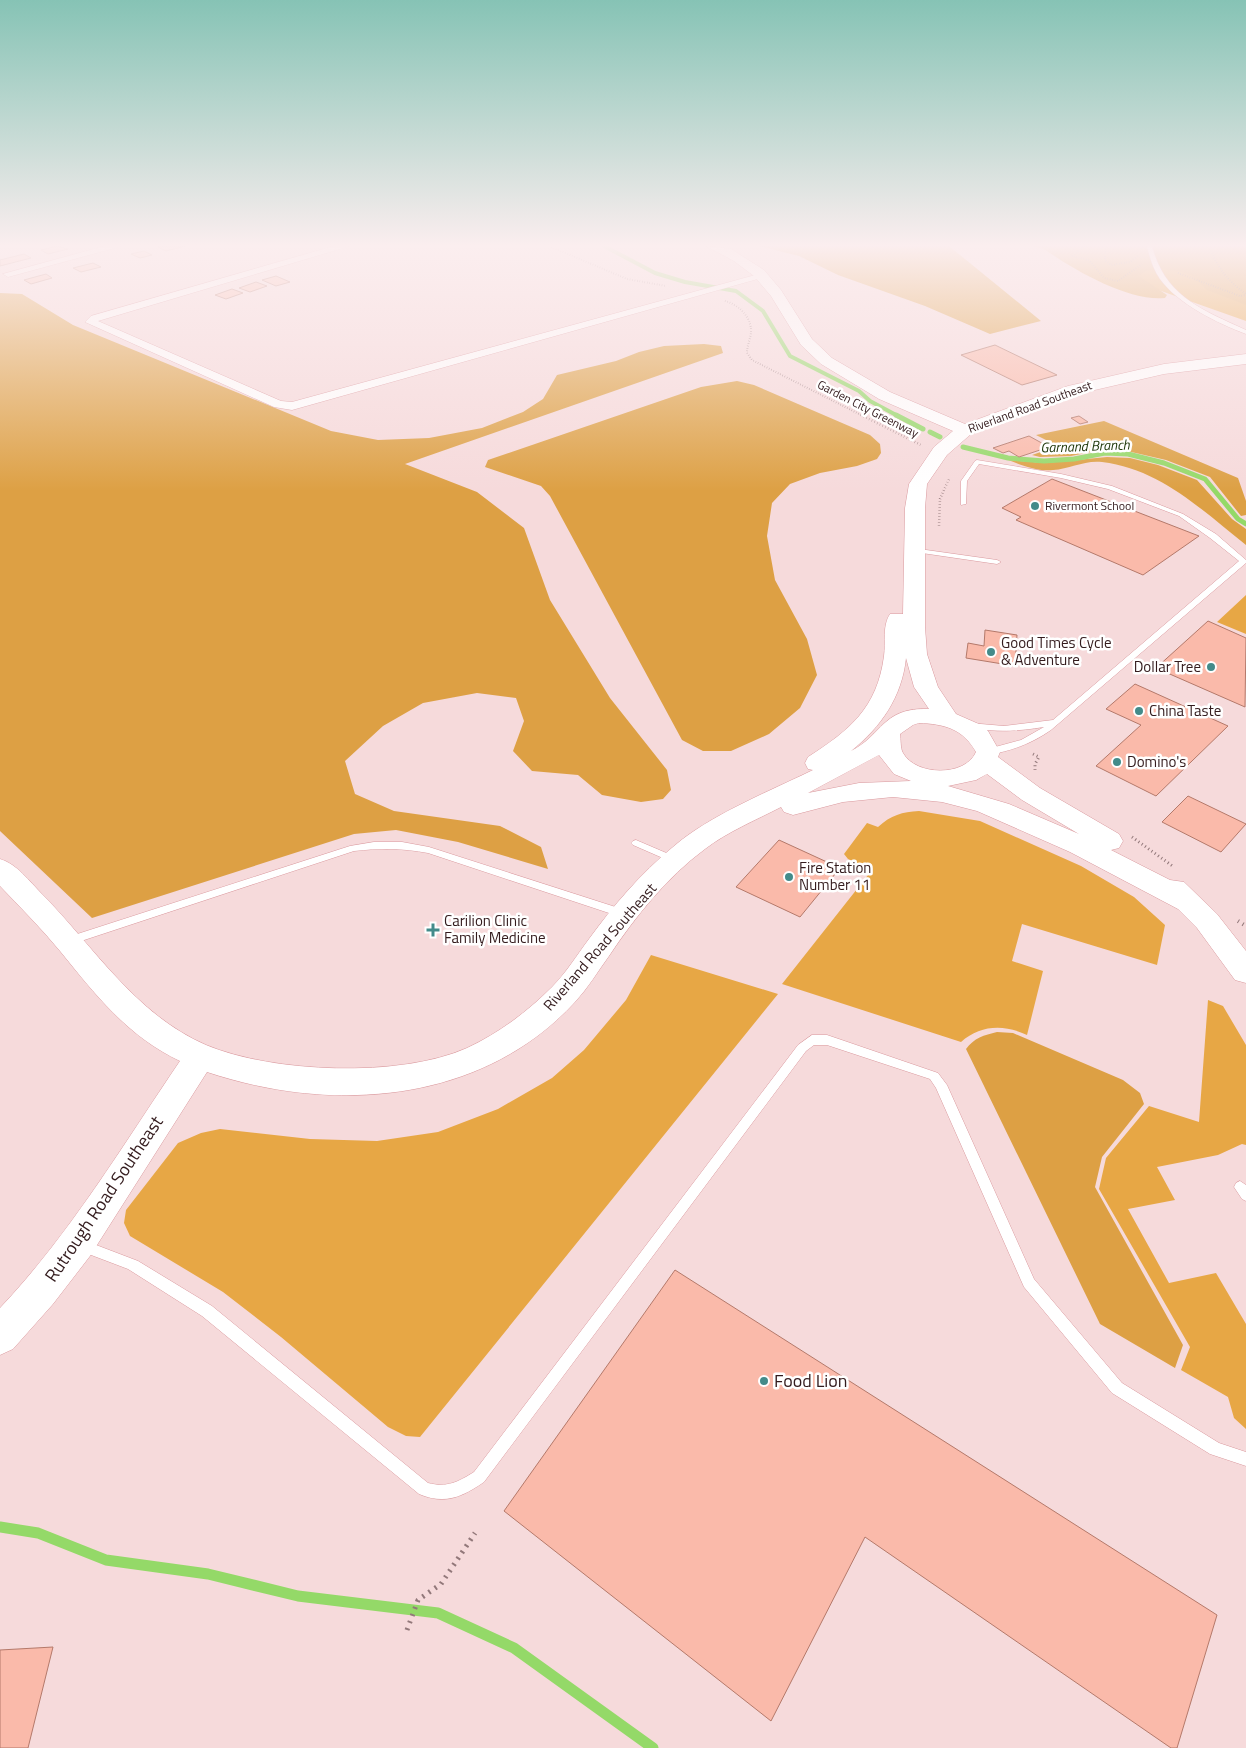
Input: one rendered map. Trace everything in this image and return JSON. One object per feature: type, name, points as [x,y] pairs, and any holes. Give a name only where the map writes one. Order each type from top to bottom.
[{"type":"main road","points":[[798,328],[820,356],[843,372],[886,395],[964,430]]},
{"type":"main road","name":"Riverland Road Southeast","points":[[954,720],[926,687],[916,654],[913,594],[915,508],[918,484],[940,451],[964,430],[1060,393],[1099,382],[1164,369],[1246,359]]},
{"type":"main road","points":[[685,852],[722,813],[773,784],[810,767],[863,729],[880,709],[891,686],[897,654],[896,623],[913,594]]},
{"type":"main road","name":"Riverland Road Southeast","points":[[0,869],[34,902],[103,984],[130,1011],[163,1037],[200,1056],[229,1066],[279,1077],[348,1083],[390,1082],[442,1070],[470,1061],[503,1044],[534,1023],[564,993],[625,914],[685,852],[724,826],[868,753],[892,728],[907,698],[916,654]]},
{"type":"main road","points":[[987,756],[978,770],[961,777],[947,779],[928,778],[906,770],[893,759],[885,745],[892,728],[919,716],[954,720],[982,738],[987,756],[1005,776],[1053,809],[1104,837],[1153,870],[1207,921],[1246,972]]},
{"type":"main road","name":"Riverland Road Southeast","points":[[811,783],[873,771],[906,770]]},
{"type":"main road","points":[[961,777],[1053,809]]},
{"type":"main road","points":[[724,826],[849,791],[928,791],[992,806],[1102,855],[1187,902]]},
{"type":"main road","name":"Rutrough Road Southeast","points":[[0,1336],[40,1292],[77,1244],[200,1056]]},
{"type":"street","points":[[100,328],[278,404],[292,406],[578,328]]},
{"type":"lane","points":[[963,504],[964,481],[978,462],[1061,476],[1110,487],[1181,514],[1213,536],[1245,563],[1038,737],[987,756]]},
{"type":"lane","points":[[915,550],[997,562]]},
{"type":"lane","points":[[954,720],[989,729],[1010,730],[1056,722]]},
{"type":"lane","points":[[636,843],[685,852]]},
{"type":"lane","points":[[68,942],[268,874],[353,848],[374,845],[402,845],[429,850],[625,914]]},
{"type":"lane","points":[[77,1244],[133,1264],[207,1311],[424,1489],[440,1494],[461,1488],[479,1477],[802,1048],[812,1040],[826,1040],[934,1076],[941,1085],[1029,1283],[1117,1388],[1215,1449],[1246,1459]]},
{"type":"path","name":"Garden City Greenway","points":[[749,328],[751,334],[747,353],[752,360],[929,448]]},
{"type":"path","points":[[407,1630],[418,1600],[441,1584],[475,1533]]},
{"type":"shaded area","points":[[0,328],[79,328],[331,431],[378,440],[429,438],[482,428],[523,412],[543,399],[557,375],[616,361],[639,352],[664,346],[704,344],[721,346],[723,353],[405,464],[477,492],[524,528],[550,600],[610,698],[667,770],[671,790],[663,799],[641,802],[602,795],[578,775],[532,771],[513,751],[524,721],[516,698],[477,693],[423,703],[383,726],[345,761],[355,794],[394,811],[500,826],[541,847],[548,869],[458,842],[396,830],[354,834],[92,918],[0,831]]},
{"type":"shaded area","points":[[975,328],[1015,328],[990,334]]},
{"type":"shaded area","points":[[737,381],[754,385],[870,435],[880,444],[881,453],[877,459],[857,466],[820,473],[790,484],[772,503],[767,536],[775,580],[807,639],[817,675],[800,708],[769,734],[731,751],[703,751],[682,740],[550,496],[541,486],[485,467],[488,460],[701,387]]},
{"type":"shaded area","points":[[1104,421],[1238,478],[1246,501],[1246,515],[1241,516],[1210,477],[1166,460],[1127,451],[1101,450],[1071,456],[1040,457],[1032,455],[1058,446],[1036,435]]},
{"type":"shaded area","points":[[1107,457],[1130,458],[1158,465],[1197,480],[1232,519],[1246,529],[1246,545],[1179,493],[1143,473],[1123,466],[1102,462],[1089,462],[1059,469],[1042,470],[1008,460],[1045,463]]},
{"type":"shaded area","points":[[1246,595],[1246,634],[1217,622]]},
{"type":"shaded area","points":[[919,811],[980,821],[1081,866],[1134,897],[1165,925],[1157,965],[1022,924],[1012,961],[1043,971],[1027,1035],[1010,1029],[993,1028],[976,1032],[961,1042],[782,984],[872,870],[848,859],[844,854],[867,823],[878,827],[897,815]]},
{"type":"shaded area","points":[[651,955],[778,994],[420,1437],[406,1436],[388,1427],[281,1337],[223,1292],[130,1236],[124,1223],[126,1210],[178,1143],[201,1133],[220,1129],[310,1139],[377,1141],[438,1132],[498,1109],[552,1078],[584,1050],[626,1000]]},
{"type":"shaded area","points":[[1208,1000],[1223,1006],[1246,1045],[1246,1145],[1242,1144],[1218,1155],[1157,1167],[1175,1200],[1128,1209],[1169,1283],[1216,1273],[1246,1324],[1246,1429],[1234,1418],[1228,1397],[1181,1370],[1190,1347],[1099,1189],[1106,1158],[1149,1106],[1199,1122]]},
{"type":"shaded area","points":[[997,1032],[1013,1033],[1123,1080],[1140,1093],[1144,1104],[1102,1157],[1095,1187],[1183,1345],[1175,1368],[1100,1324],[966,1049],[972,1042]]},
{"type":"building","points":[[995,345],[1057,375],[1022,385],[961,355]]},
{"type":"building","points":[[1079,416],[1088,422],[1080,424],[1071,418]]},
{"type":"building","points":[[1029,436],[1049,447],[1019,457],[1009,451],[1003,453],[993,448]]},
{"type":"building","points":[[1052,479],[1199,536],[1143,575],[1016,520],[1021,517],[1002,508]]},
{"type":"building","points":[[1208,621],[1246,638],[1245,707],[1156,668]]},
{"type":"building","name":"Good Times Cycle & Adventure","points":[[985,630],[1017,635],[1015,666],[966,658],[968,643],[984,646]]},
{"type":"building","points":[[1135,684],[1228,726],[1156,796],[1096,766],[1141,725],[1106,709]]},
{"type":"building","points":[[1188,796],[1246,824],[1221,852],[1162,822]]},
{"type":"building","name":"Fire Station Number 11","points":[[779,840],[840,868],[800,917],[736,887]]},
{"type":"building","points":[[675,1270],[1217,1615],[1177,1748],[1171,1748],[865,1537],[771,1721],[504,1511]]},
{"type":"building","points":[[53,1647],[28,1748],[0,1748],[0,1650]]},
{"type":"waterway","name":"Garnand Branch","points":[[773,328],[790,356],[859,391],[870,401],[898,416]]},
{"type":"waterway","name":"Garnand Branch","points":[[896,415],[923,429]]},
{"type":"waterway","name":"Garnand Branch","points":[[930,432],[940,437]]},
{"type":"waterway","name":"Garnand Branch","points":[[963,447],[1008,458],[1044,461],[1074,459],[1105,453],[1128,454],[1164,463],[1205,479],[1238,519],[1246,524]]},
{"type":"waterway","points":[[0,1527],[38,1533],[106,1560],[208,1574],[298,1596],[438,1613],[514,1648],[653,1748]]},
{"type":"place","name":"Rivermont School","points":[[1035,506]]},
{"type":"place","name":"Good Times Cycle & Adventure","points":[[991,652]]},
{"type":"place","name":"Dollar Tree","points":[[1211,667]]},
{"type":"place","name":"China Taste","points":[[1139,711]]},
{"type":"place","name":"Domino's","points":[[1117,762]]},
{"type":"place","name":"Fire Station Number 11","points":[[789,877]]},
{"type":"place","name":"Carilion Clinic Family Medicine","points":[[433,930]]},
{"type":"place","name":"Food Lion","points":[[764,1381]]}]
